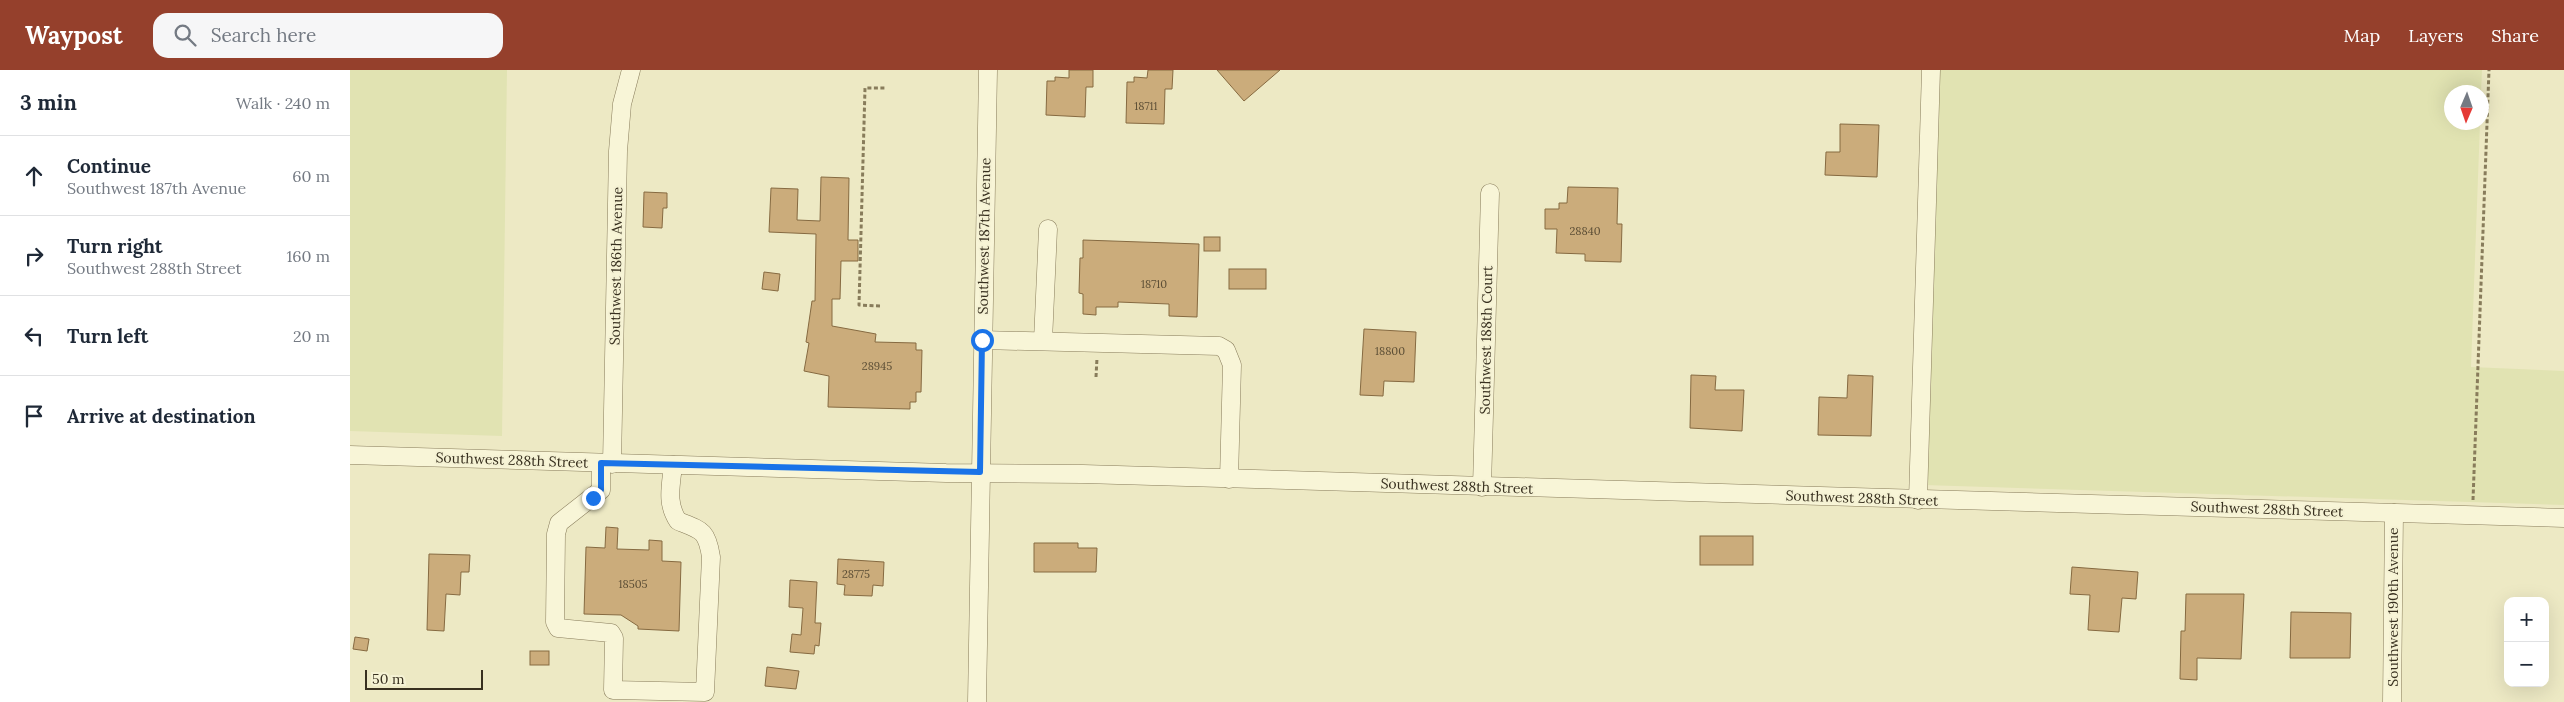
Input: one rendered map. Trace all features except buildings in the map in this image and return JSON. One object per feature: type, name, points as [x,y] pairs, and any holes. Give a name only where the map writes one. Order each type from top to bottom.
[{"type":"street","name":"Southwest 186th Avenue","points":[[631,70],[622,104],[618,151],[606,463],[601,490],[559,524],[556,534],[555,622],[558,628],[611,633],[614,638],[613,690],[705,692],[711,557],[707,537],[695,526],[678,521],[672,512],[669,503],[673,465]]},
{"type":"street","name":"Southwest 187th Avenue","points":[[977,702],[988,70]]},
{"type":"street","points":[[1918,500],[1931,70]]},
{"type":"street","name":"Southwest 188th Court","points":[[1482,487],[1490,193]]},
{"type":"street","points":[[1043,341],[1048,229]]},
{"type":"street","points":[[982,340],[1219,346],[1226,350],[1232,365],[1229,479]]},
{"type":"street","name":"Southwest 288th Street","points":[[350,455],[2564,518]]},
{"type":"street","name":"Southwest 190th Avenue","points":[[2392,702],[2394,513]]},
{"type":"path","points":[[2473,516],[2489,70]]},
{"type":"path","points":[[880,306],[859,305],[864,88],[886,88]]},
{"type":"green space","points":[[350,70],[507,70],[502,436],[350,431]]},
{"type":"green space","points":[[1937,70],[2482,70],[2481,85],[2444,85],[2444,130],[2480,130],[2471,367],[2564,371],[2564,505],[1924,485]]},
{"type":"route","points":[[593,498],[601,490],[601,463],[946,473],[980,472],[982,340]]}]
